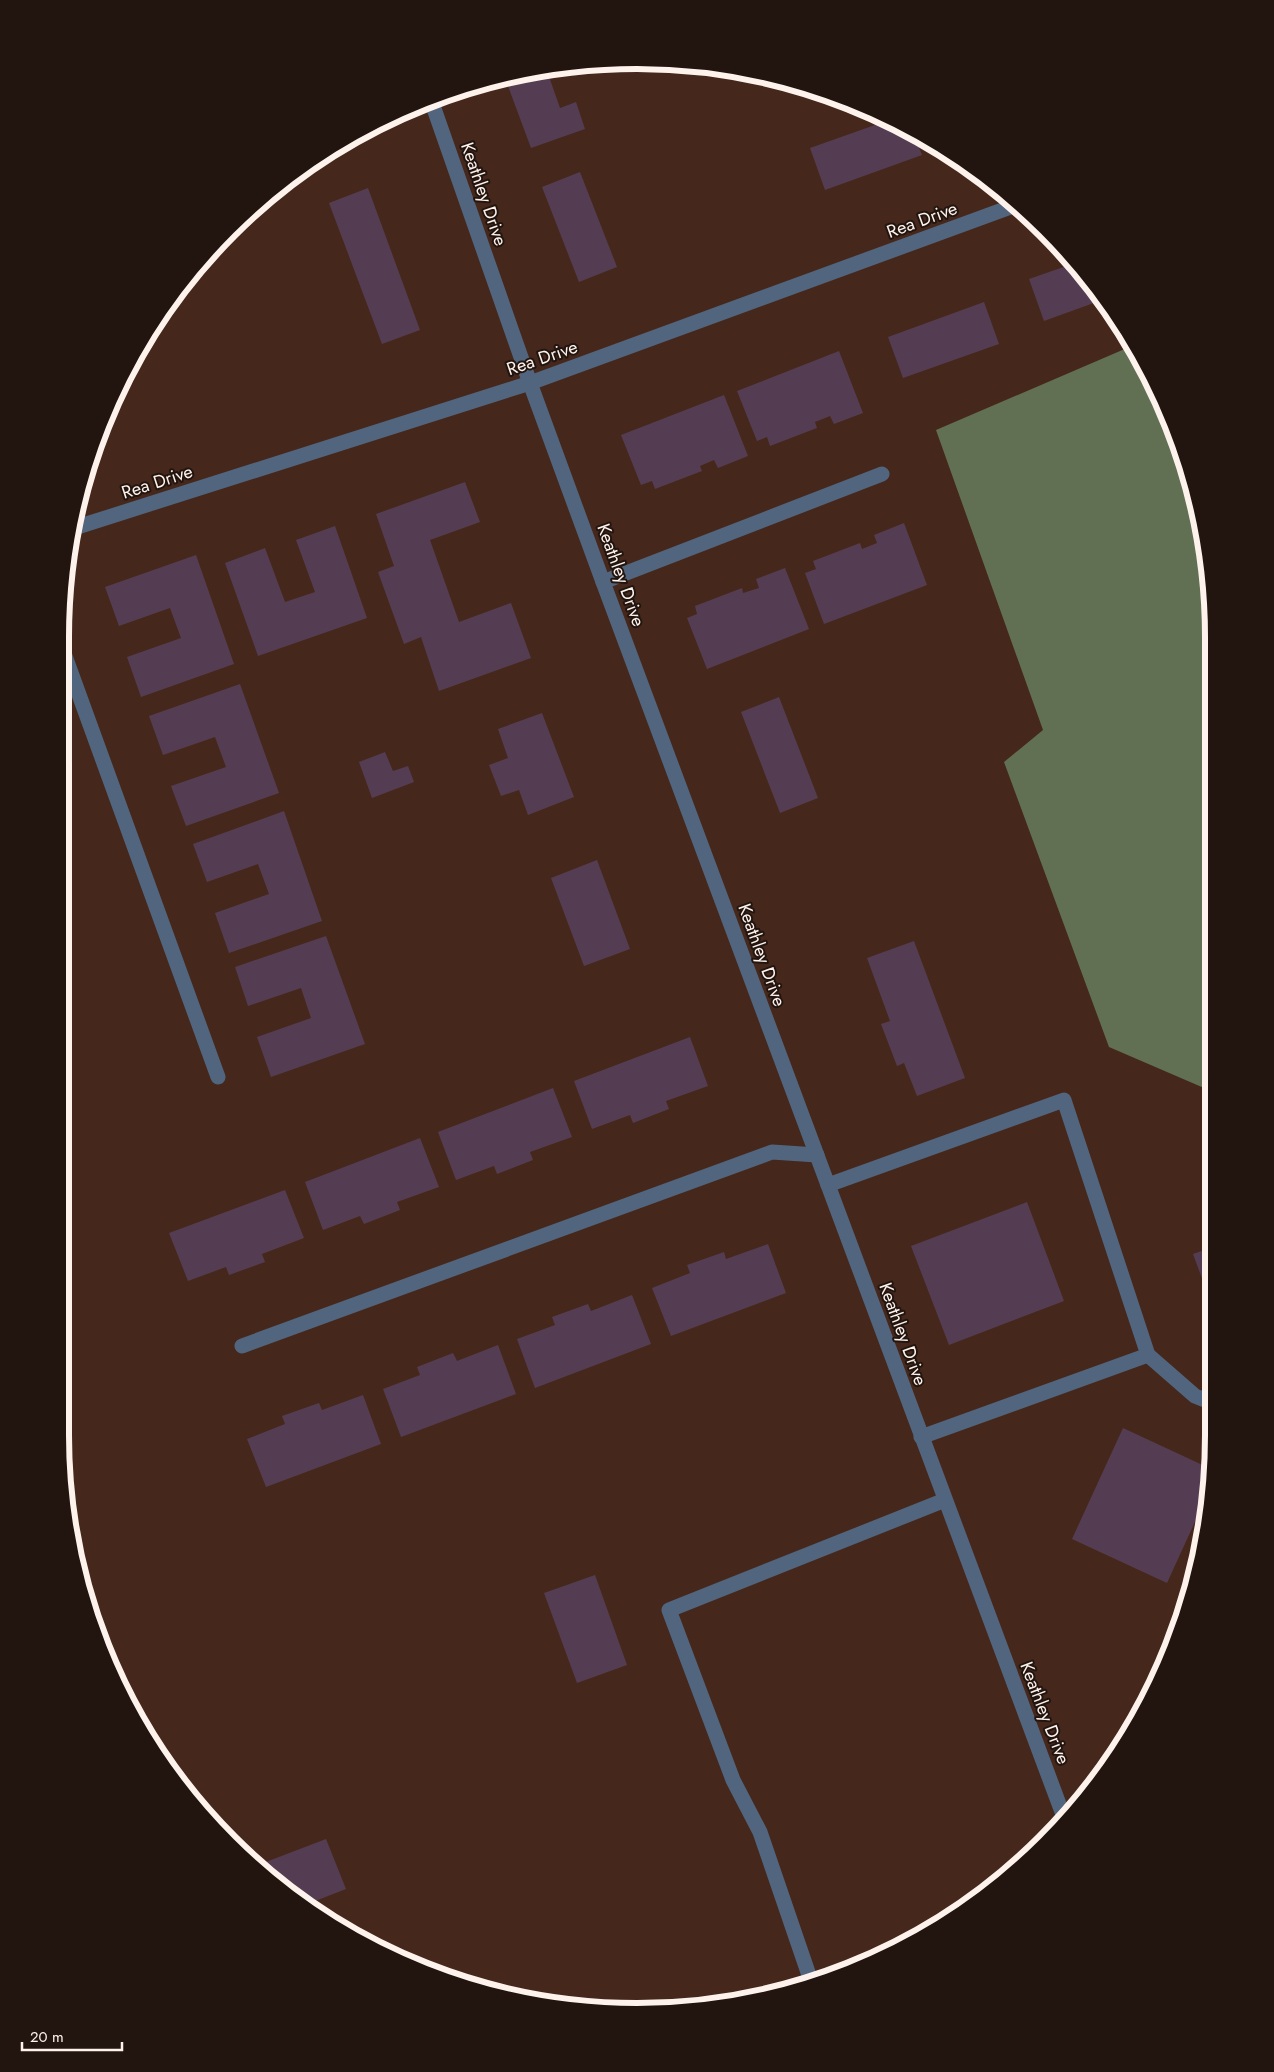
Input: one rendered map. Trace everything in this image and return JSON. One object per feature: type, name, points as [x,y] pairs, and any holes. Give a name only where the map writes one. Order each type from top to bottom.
[{"type":"street","name":"Keathley Drive","points":[[433,107],[530,382],[603,582],[1063,1811]]},
{"type":"street","name":"Rea Drive","points":[[80,526],[530,382],[1009,208]]},
{"type":"street","points":[[603,582],[882,474]]},
{"type":"street","points":[[69,667],[218,1077]]},
{"type":"street","points":[[828,1185],[1064,1100],[1148,1355],[1195,1396],[1205,1400]]},
{"type":"street","points":[[242,1346],[772,1152],[817,1155]]},
{"type":"street","points":[[922,1437],[1148,1355]]},
{"type":"street","points":[[809,1976],[760,1832],[733,1780],[669,1610],[945,1500]]},
{"type":"green space","points":[[1126,348],[1147,386],[1162,420],[1186,490],[1194,526],[1204,600],[1205,1088],[1109,1047],[1004,762],[1043,730],[936,430]]},
{"type":"building","points":[[549,76],[560,108],[576,102],[585,129],[531,148],[507,84]]},
{"type":"building","points":[[880,123],[917,143],[922,155],[825,190],[810,148]]},
{"type":"building","points":[[580,172],[617,267],[579,282],[542,187]]},
{"type":"building","points":[[368,188],[420,330],[382,344],[329,203]]},
{"type":"building","points":[[1067,266],[1096,302],[1044,321],[1029,279]]},
{"type":"building","points":[[984,302],[999,344],[903,378],[888,337]]},
{"type":"building","points":[[839,351],[863,413],[834,424],[830,416],[815,422],[817,428],[770,446],[767,437],[757,441],[737,391]]},
{"type":"building","points":[[724,395],[748,456],[718,468],[714,460],[700,466],[702,471],[655,489],[652,481],[641,485],[621,435]]},
{"type":"building","points":[[465,482],[480,522],[430,540],[459,622],[511,603],[531,658],[439,691],[421,637],[404,644],[378,572],[394,566],[376,514]]},
{"type":"building","points":[[904,523],[927,585],[824,624],[805,573],[816,569],[813,561],[860,543],[862,549],[877,543],[874,535]]},
{"type":"building","points":[[335,526],[367,618],[258,656],[225,563],[265,548],[285,602],[315,592],[296,540]]},
{"type":"building","points":[[196,555],[234,664],[141,697],[127,657],[181,638],[170,608],[119,626],[105,587]]},
{"type":"building","points":[[785,568],[809,629],[707,669],[687,618],[697,614],[695,606],[742,588],[743,593],[759,588],[756,579]]},
{"type":"building","points":[[240,684],[279,793],[186,826],[171,786],[226,767],[215,737],[163,755],[149,716]]},
{"type":"building","points":[[779,697],[818,798],[780,813],[741,712]]},
{"type":"building","points":[[542,713],[574,797],[528,815],[519,790],[501,796],[489,765],[508,758],[498,729]]},
{"type":"building","points":[[385,752],[393,771],[408,766],[414,782],[372,798],[359,762]]},
{"type":"building","points":[[284,811],[322,921],[229,953],[215,913],[269,894],[258,864],[207,882],[193,844]]},
{"type":"building","points":[[597,860],[630,949],[584,966],[551,878]]},
{"type":"building","points":[[326,936],[365,1044],[271,1077],[257,1037],[311,1018],[301,988],[248,1006],[235,967]]},
{"type":"building","points":[[914,941],[965,1078],[917,1096],[904,1063],[897,1066],[881,1024],[890,1021],[867,958]]},
{"type":"building","points":[[690,1037],[708,1086],[666,1101],[669,1109],[633,1123],[630,1115],[592,1129],[574,1081]]},
{"type":"building","points":[[553,1088],[572,1137],[530,1152],[533,1160],[497,1174],[494,1166],[456,1180],[438,1132]]},
{"type":"building","points":[[420,1138],[439,1187],[397,1202],[400,1210],[364,1224],[360,1216],[323,1230],[305,1182]]},
{"type":"building","points":[[285,1190],[304,1238],[262,1254],[265,1262],[229,1275],[226,1267],[188,1281],[169,1233]]},
{"type":"building","points":[[1027,1202],[1064,1301],[949,1345],[911,1246]]},
{"type":"building","points":[[768,1244],[786,1293],[671,1336],[652,1288],[690,1273],[687,1265],[724,1252],[726,1259]]},
{"type":"building","points":[[1205,1250],[1205,1286],[1193,1254]]},
{"type":"building","points":[[632,1295],[651,1344],[535,1388],[517,1339],[555,1325],[552,1317],[588,1304],[591,1311]]},
{"type":"building","points":[[498,1345],[516,1394],[401,1437],[383,1389],[420,1375],[417,1367],[453,1353],[457,1361]]},
{"type":"building","points":[[363,1395],[381,1444],[266,1487],[247,1439],[285,1424],[282,1416],[319,1403],[322,1410]]},
{"type":"building","points":[[1123,1428],[1204,1466],[1200,1512],[1167,1583],[1072,1539]]},
{"type":"building","points":[[595,1575],[627,1665],[577,1683],[544,1593]]},
{"type":"building","points":[[326,1839],[346,1889],[313,1902],[263,1863]]}]
